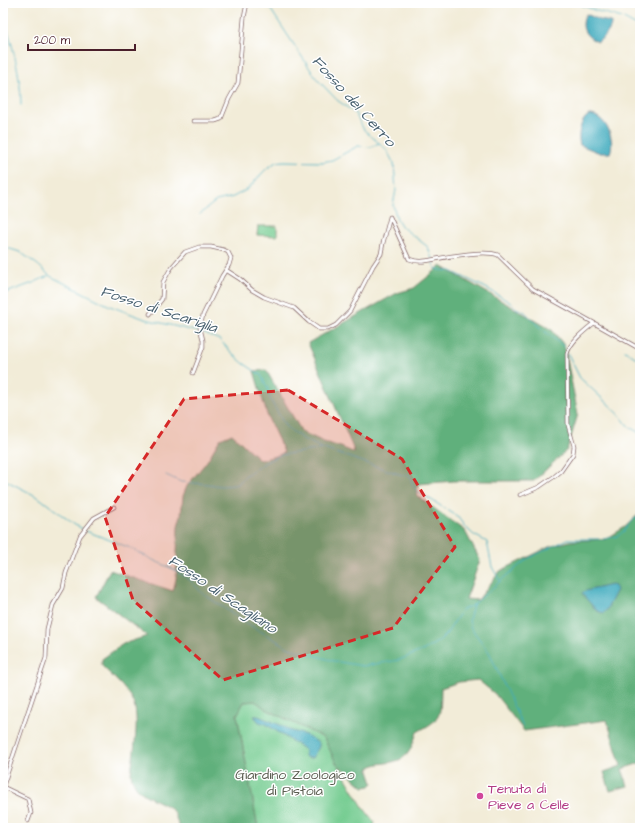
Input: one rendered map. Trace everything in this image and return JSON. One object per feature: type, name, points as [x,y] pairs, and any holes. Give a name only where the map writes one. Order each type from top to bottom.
[{"type":"street","points":[[193,121],[215,121],[221,119],[229,99],[236,90],[238,84],[244,18],[247,3]]},
{"type":"street","points":[[226,270],[240,279],[252,290],[264,297],[294,308],[319,329],[328,329],[336,325],[350,312],[373,266],[380,257],[382,243],[390,217],[408,259],[421,262],[493,253],[498,255],[533,289],[640,349]]},
{"type":"street","points":[[150,314],[162,299],[163,282],[171,268],[185,252],[194,248],[206,246],[228,252],[231,258],[203,315],[200,328],[203,347],[193,373]]},
{"type":"street","points":[[520,495],[539,487],[555,476],[561,471],[572,454],[574,446],[568,425],[567,352],[581,334],[594,323]]},
{"type":"street","points":[[28,821],[31,813],[28,799],[3,786],[46,658],[47,629],[53,605],[63,588],[66,573],[80,536],[94,518],[114,507]]},
{"type":"highlighted area","points":[[288,390],[402,459],[455,547],[393,628],[223,680],[133,600],[105,517],[184,399]]},
{"type":"green space","points":[[258,226],[277,226],[277,236],[257,235]]},
{"type":"green space","points":[[441,266],[552,330],[564,345],[578,414],[567,450],[534,481],[454,481],[418,484],[417,496],[465,531],[480,560],[466,599],[478,600],[500,571],[549,547],[570,541],[606,539],[625,527],[640,513],[640,696],[638,702],[640,714],[640,763],[622,769],[628,786],[610,791],[604,772],[621,766],[607,720],[524,731],[495,694],[478,680],[459,682],[441,688],[440,711],[436,720],[417,732],[410,750],[404,757],[393,762],[370,767],[369,771],[373,783],[370,786],[364,787],[336,763],[324,738],[266,709],[255,701],[244,702],[237,715],[258,828],[179,828],[172,810],[138,789],[132,779],[131,773],[136,736],[135,707],[126,691],[102,666],[102,659],[123,644],[147,636],[96,597],[110,570],[173,591],[176,579],[178,526],[183,496],[187,486],[207,461],[220,439],[232,434],[260,460],[279,455],[284,452],[268,418],[254,371],[266,370],[302,432],[355,453],[308,343],[397,293],[414,288]]},
{"type":"green space","name":"Giardino Zoologico di Pistoia","points":[[255,701],[266,709],[324,738],[363,807],[375,823],[376,828],[258,828],[237,715],[244,702]]},
{"type":"water","points":[[586,14],[600,20],[611,22],[609,31],[598,42],[593,40],[584,31],[583,23]]},
{"type":"water","points":[[589,115],[600,119],[608,128],[612,141],[610,153],[600,153],[580,145],[579,137],[581,124]]},
{"type":"water","points":[[611,585],[615,586],[617,590],[606,611],[603,613],[597,611],[582,594],[585,591]]},
{"type":"water","points":[[254,716],[258,716],[289,730],[306,735],[319,743],[319,747],[312,758],[307,758],[305,756],[305,750],[266,724],[259,722]]},
{"type":"waterway","name":"Fosso del Cerro","points":[[265,3],[316,78],[337,100],[355,113],[364,130],[386,149],[394,164],[396,190],[393,205],[397,219],[402,227],[428,247],[435,268],[451,271],[488,289],[511,303],[516,308],[525,312],[538,326],[567,349]]},
{"type":"waterway","points":[[576,3],[622,18],[640,28]]},
{"type":"waterway","points":[[3,14],[18,70],[21,105]]},
{"type":"waterway","points":[[200,214],[216,201],[233,197],[248,189],[265,170],[276,162],[322,162],[332,160],[358,146],[371,147],[379,143]]},
{"type":"waterway","name":"Fosso di Scariglia","points":[[3,248],[20,252],[50,276],[110,306],[145,319],[203,333],[220,340],[243,363],[261,375],[267,387],[271,401],[286,427],[303,439],[324,449],[402,475],[409,475],[412,484],[417,491],[457,516],[465,527],[474,535],[487,542],[492,567],[500,581]]},
{"type":"waterway","points":[[3,294],[48,276]]},
{"type":"waterway","points":[[625,351],[640,360]]},
{"type":"waterway","name":"Fosso del Cerro","points":[[568,354],[580,378],[618,413],[629,427],[640,433]]},
{"type":"waterway","points":[[166,475],[181,482],[221,486],[234,485],[238,484],[246,475],[280,455],[323,449]]},
{"type":"waterway","name":"Fosso di Scagliano","points":[[3,479],[38,497],[75,525],[83,529]]},
{"type":"waterway","name":"Fosso di Scagliano","points":[[86,531],[128,547],[173,569],[190,580],[202,593],[248,624],[289,648],[334,661],[363,666],[399,660],[424,650],[439,641],[447,633],[462,610],[473,605],[529,558],[568,539],[603,539],[618,536],[624,531],[632,520],[640,516]]},
{"type":"waterway","points":[[473,605],[469,620],[471,628],[489,652],[523,727]]},
{"type":"place","name":"Tenuta di Pieve a Celle","points":[[480,796]]}]
